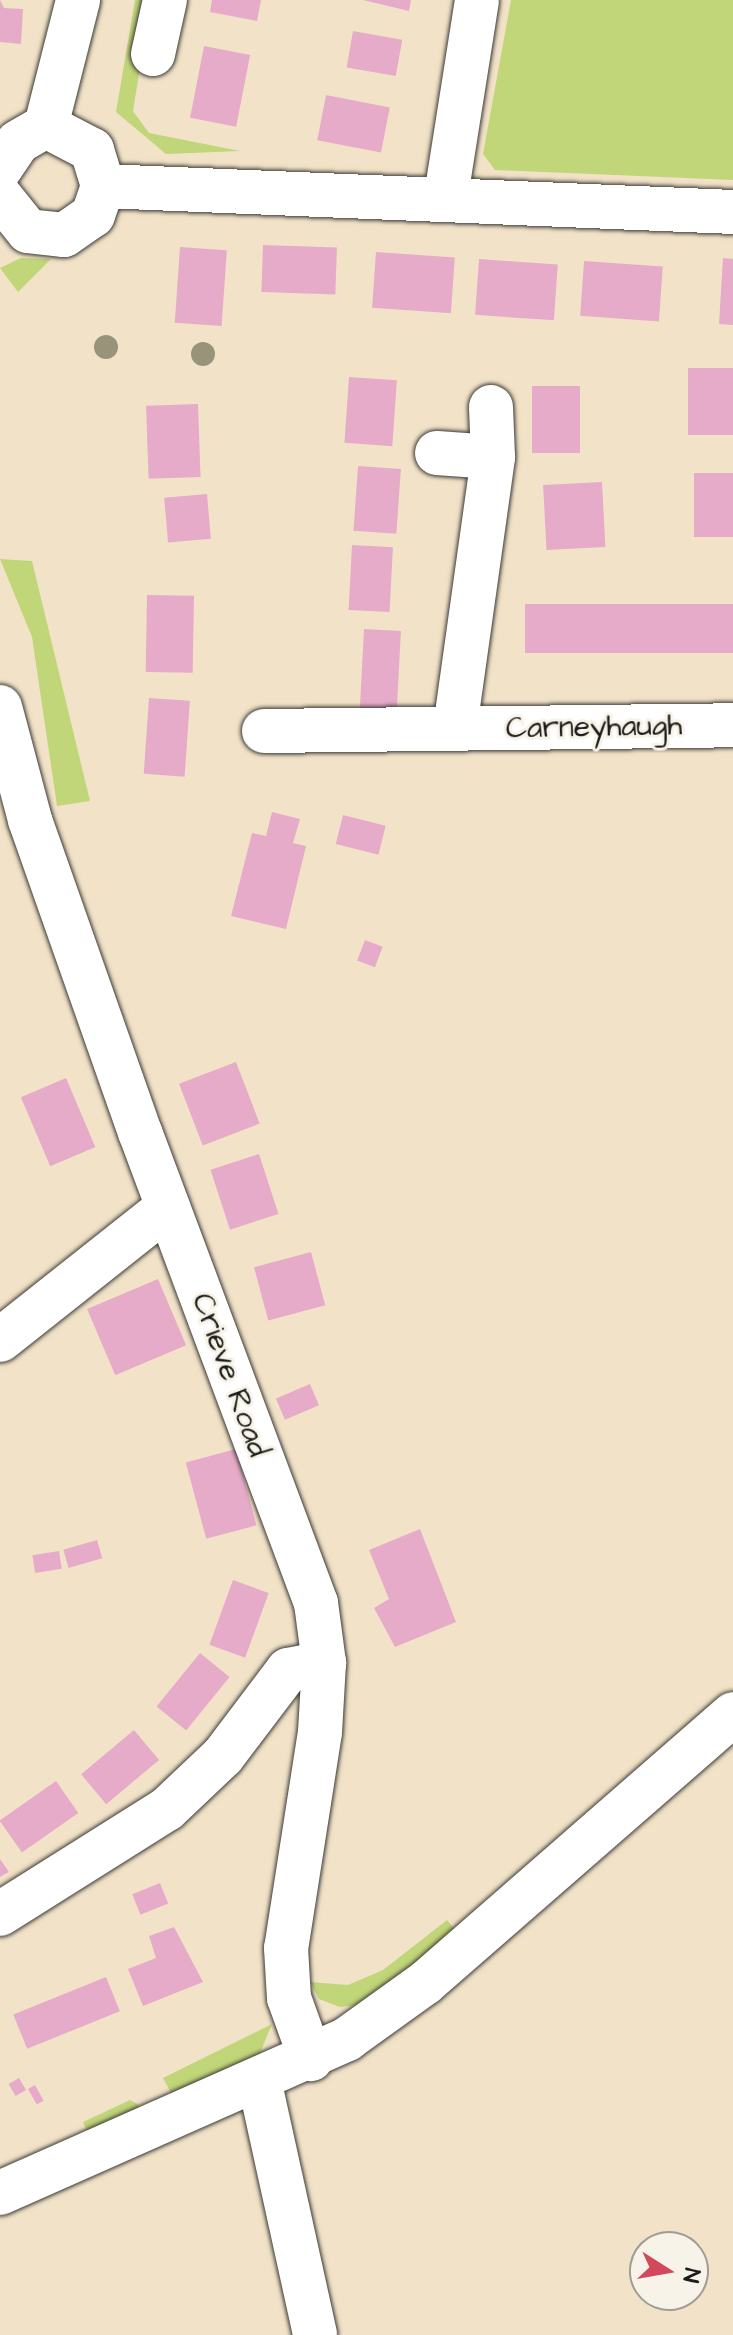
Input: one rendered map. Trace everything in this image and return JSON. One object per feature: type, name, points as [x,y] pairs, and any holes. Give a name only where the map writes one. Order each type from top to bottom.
[{"type":"street","points":[[46,126],[92,150],[103,186],[93,215],[64,235],[45,236],[3,187],[46,126],[78,0]]},
{"type":"street","points":[[153,54],[165,0]]},
{"type":"street","points":[[446,196],[477,0]]},
{"type":"street","points":[[103,186],[446,196],[733,212]]},
{"type":"street","points":[[455,728],[493,457],[491,407]]},
{"type":"street","points":[[437,453],[493,457]]},
{"type":"street","name":"Crieve Road","points":[[0,707],[30,820],[168,1207],[316,1603],[324,1663],[286,1948],[289,1998],[311,2059]]},
{"type":"street","name":"Carneyhaugh","points":[[264,731],[733,725]]},
{"type":"street","points":[[0,1340],[168,1207]]},
{"type":"street","points":[[0,1914],[55,1886],[167,1809],[223,1756],[288,1670],[324,1663]]},
{"type":"street","points":[[0,2193],[260,2084],[311,2059],[425,1983],[733,1714]]},
{"type":"street","points":[[260,2084],[315,2335]]},
{"type":"green space","points":[[135,0],[151,0],[133,111],[149,133],[240,151],[166,154],[116,112]]},
{"type":"green space","points":[[511,0],[733,0],[733,180],[495,170],[483,154]]},
{"type":"green space","points":[[21,258],[51,259],[18,292],[0,268]]},
{"type":"green space","points":[[0,559],[32,561],[90,801],[57,806],[32,637]]},
{"type":"green space","points":[[447,1920],[457,1932],[364,2004],[340,2007],[319,1999],[310,1982],[348,1985],[383,1970]]},
{"type":"green space","points":[[272,2024],[255,2065],[176,2102],[163,2078]]},
{"type":"green space","points":[[130,2100],[139,2105],[139,2116],[89,2136],[83,2122]]},
{"type":"building","points":[[0,0],[4,8],[23,9],[21,44],[0,42]]},
{"type":"building","points":[[212,0],[261,0],[257,21],[210,12]]},
{"type":"building","points":[[363,0],[411,0],[409,11]]},
{"type":"building","points":[[353,31],[402,40],[396,76],[347,67]]},
{"type":"building","points":[[204,46],[250,55],[236,127],[190,118]]},
{"type":"building","points":[[326,95],[390,107],[381,153],[317,140]]},
{"type":"building","points":[[263,245],[337,248],[335,295],[261,292]]},
{"type":"building","points":[[180,247],[227,250],[222,326],[175,323]]},
{"type":"building","points":[[376,252],[455,258],[451,313],[372,308]]},
{"type":"building","points":[[723,258],[733,259],[733,325],[719,324]]},
{"type":"building","points":[[479,259],[558,265],[554,320],[475,315]]},
{"type":"building","points":[[584,261],[663,267],[659,321],[580,316]]},
{"type":"building","points":[[688,368],[733,368],[733,435],[688,435]]},
{"type":"building","points":[[349,377],[397,380],[392,446],[344,443]]},
{"type":"building","points":[[532,386],[580,386],[580,453],[532,453]]},
{"type":"building","points":[[198,404],[201,477],[149,479],[146,406]]},
{"type":"building","points":[[358,466],[401,469],[396,534],[353,531]]},
{"type":"building","points":[[694,473],[733,473],[733,537],[694,537]]},
{"type":"building","points":[[602,482],[605,547],[546,550],[543,485]]},
{"type":"building","points":[[207,494],[211,539],[168,543],[164,498]]},
{"type":"building","points":[[352,545],[393,547],[390,612],[349,610]]},
{"type":"building","points":[[147,595],[194,596],[193,673],[146,672]]},
{"type":"building","points":[[525,604],[733,604],[733,653],[525,653]]},
{"type":"building","points":[[364,629],[401,631],[397,710],[360,708]]},
{"type":"building","points":[[149,698],[190,701],[185,777],[144,774]]},
{"type":"building","points":[[272,812],[300,819],[293,843],[306,846],[286,929],[231,916],[252,833],[266,836]]},
{"type":"building","points":[[343,815],[386,826],[378,855],[336,844]]},
{"type":"building","points":[[365,940],[383,947],[375,967],[357,961]]},
{"type":"building","points":[[236,1062],[260,1124],[203,1145],[179,1084]]},
{"type":"building","points":[[66,1078],[95,1147],[50,1166],[21,1097]]},
{"type":"building","points":[[259,1154],[278,1214],[230,1230],[210,1170]]},
{"type":"building","points":[[311,1252],[325,1305],[268,1320],[254,1267]]},
{"type":"building","points":[[158,1279],[186,1345],[115,1375],[87,1309]]},
{"type":"building","points":[[310,1384],[319,1405],[285,1420],[276,1398]]},
{"type":"building","points":[[236,1449],[256,1525],[206,1539],[186,1462]]},
{"type":"building","points":[[420,1529],[456,1622],[395,1647],[374,1608],[389,1599],[369,1550]]},
{"type":"building","points":[[97,1540],[102,1558],[69,1568],[63,1550]]},
{"type":"building","points":[[59,1551],[62,1569],[35,1573],[32,1555]]},
{"type":"building","points":[[233,1580],[269,1593],[245,1658],[209,1645]]},
{"type":"building","points":[[200,1653],[230,1677],[186,1731],[157,1707]]},
{"type":"building","points":[[134,1730],[159,1760],[106,1804],[81,1774]]},
{"type":"building","points":[[56,1781],[78,1813],[22,1853],[0,1820]]},
{"type":"building","points":[[0,1859],[9,1872],[0,1877]]},
{"type":"building","points":[[160,1883],[168,1903],[140,1915],[132,1894]]},
{"type":"building","points":[[174,1927],[203,1982],[143,2006],[128,1969],[156,1958],[149,1936]]},
{"type":"building","points":[[106,1977],[120,2011],[27,2049],[13,2014]]},
{"type":"building","points":[[19,2078],[26,2090],[16,2096],[9,2084]]},
{"type":"building","points":[[35,2085],[44,2101],[37,2105],[28,2089]]}]
